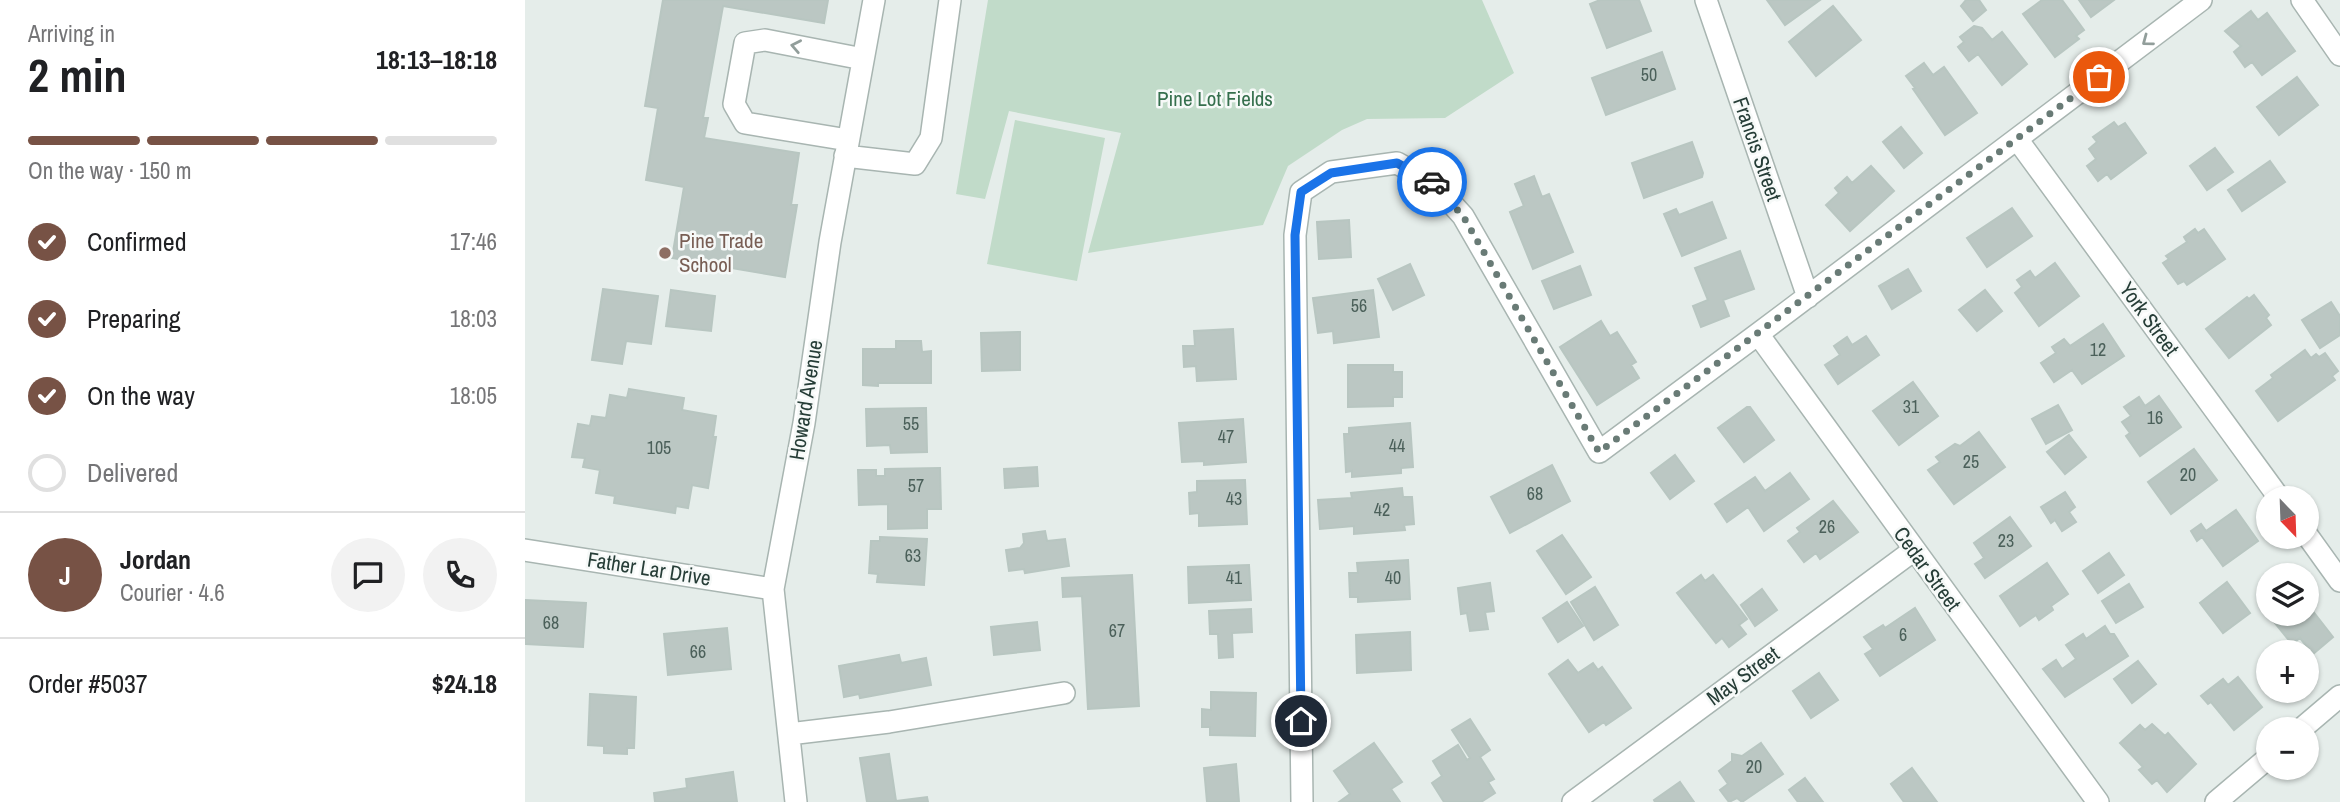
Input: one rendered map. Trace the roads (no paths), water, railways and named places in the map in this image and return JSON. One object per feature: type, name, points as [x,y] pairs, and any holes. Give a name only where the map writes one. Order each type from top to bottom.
[{"type":"street","name":"Howard Avenue","points":[[796,802],[773,589],[804,423],[847,148],[874,0]]},
{"type":"street","points":[[863,59],[765,40],[745,43],[734,104],[745,123],[915,164],[931,138],[950,0]]},
{"type":"street","name":"Francis Street","points":[[1706,0],[1808,297]]},
{"type":"street","points":[[1303,802],[1295,235],[1301,192],[1331,173],[1397,163],[1433,183],[1463,216],[1599,452],[2201,0]]},
{"type":"street","points":[[2302,0],[2340,55]]},
{"type":"street","name":"York Street","points":[[2017,139],[2271,486]]},
{"type":"street","name":"Cedar Street","points":[[1758,334],[2098,802]]},
{"type":"street","name":"Father Lar Drive","points":[[525,550],[773,589]]},
{"type":"street","points":[[2318,550],[2340,581]]},
{"type":"street","name":"May Street","points":[[1573,802],[1914,551]]},
{"type":"street","points":[[789,734],[889,722],[1065,693]]},
{"type":"street","points":[[2315,717],[2340,696]]},
{"type":"street","points":[[2216,802],[2256,768]]},
{"type":"place","name":"Pine Trade School","points":[[665,253]]},
{"type":"park label","name":"Pine Lot Fields","points":[[1215,99]]}]
